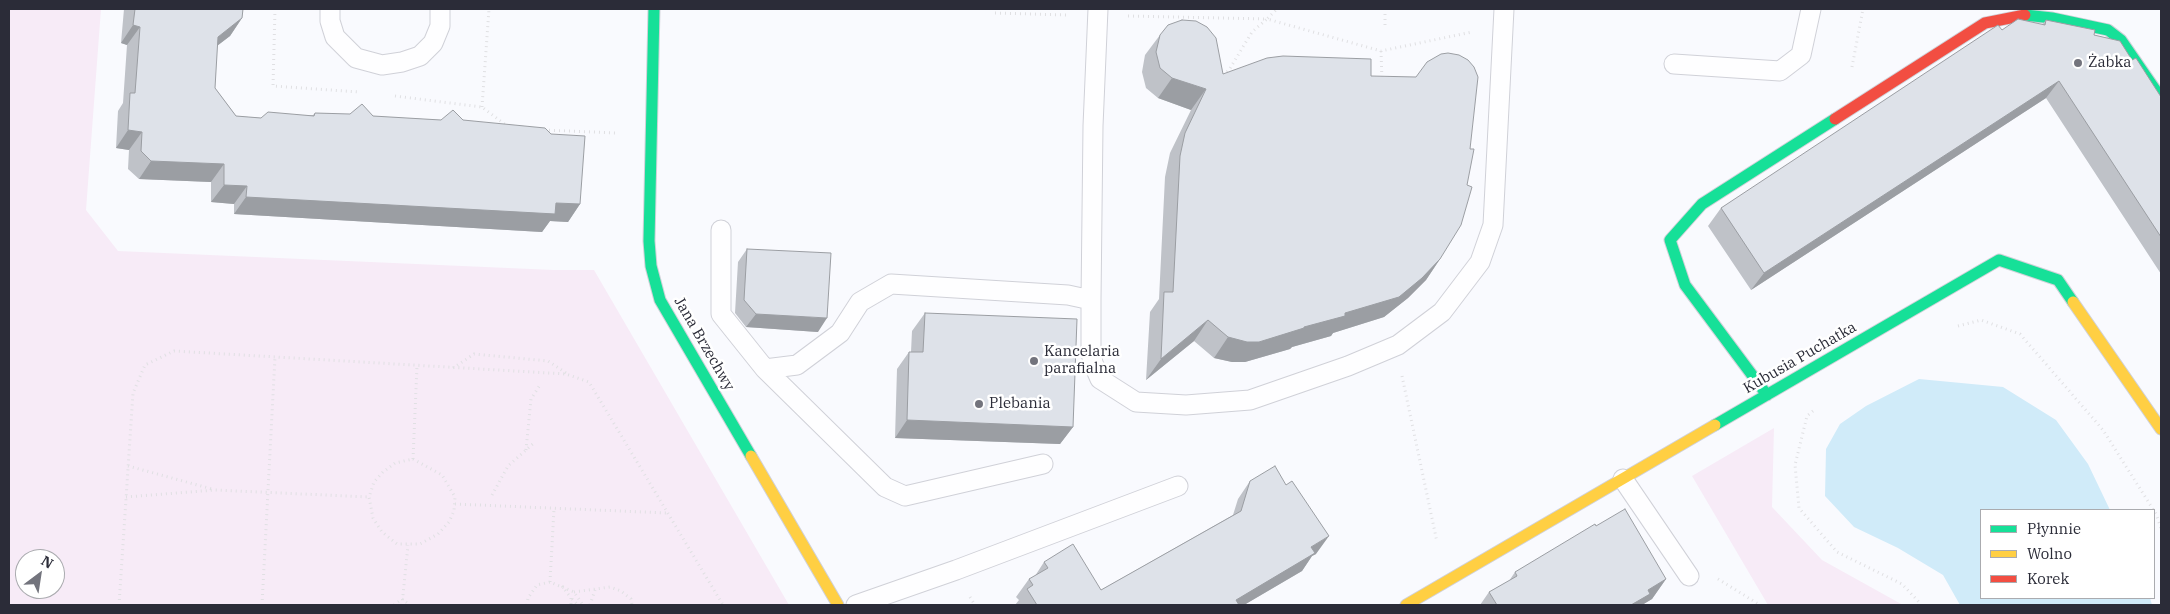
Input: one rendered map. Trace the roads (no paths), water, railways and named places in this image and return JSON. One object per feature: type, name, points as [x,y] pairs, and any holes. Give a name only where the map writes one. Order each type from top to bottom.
[{"type":"street","name":"Jana Brzechwy","points":[[654,9],[648,241],[651,266],[660,300],[838,605]]},
{"type":"street","points":[[1767,395],[1685,285],[1670,240],[1702,204],[1985,23],[2021,14],[2052,18],[2108,30],[2121,40],[2161,98]]},
{"type":"street","name":"Kubusia Puchatka","points":[[1406,605],[1999,260],[2058,280],[2161,429]]},
{"type":"lane","points":[[330,9],[330,21],[335,37],[356,58],[382,65],[402,62],[420,56],[433,43],[440,26],[440,9]]},
{"type":"lane","points":[[1098,12],[1093,126],[1091,352],[1093,363],[1100,379],[1136,402],[1186,405],[1250,400],[1348,366],[1398,345],[1442,312],[1480,262],[1493,225],[1504,9]]},
{"type":"lane","points":[[1674,64],[1780,71],[1801,55],[1811,9]]},
{"type":"lane","points":[[721,230],[722,314],[765,369],[885,486],[905,496],[1043,464]]},
{"type":"lane","points":[[765,369],[797,365],[840,333],[860,302],[891,284],[1068,295],[1091,300]]},
{"type":"lane","points":[[1623,479],[1689,576]]},
{"type":"lane","points":[[856,605],[956,570],[1178,486]]},
{"type":"water","points":[[1919,379],[2003,387],[2056,420],[2088,464],[2110,509],[1980,509],[1980,599],[2150,599],[2152,605],[1960,605],[1943,575],[1898,548],[1854,527],[1825,496],[1826,449],[1840,424],[1866,406]]},
{"type":"place","name":"Żabka","points":[[2078,63]]},
{"type":"place","name":"Kancelaria parafialna","points":[[1034,361]]},
{"type":"place","name":"Plebania","points":[[979,404]]}]
